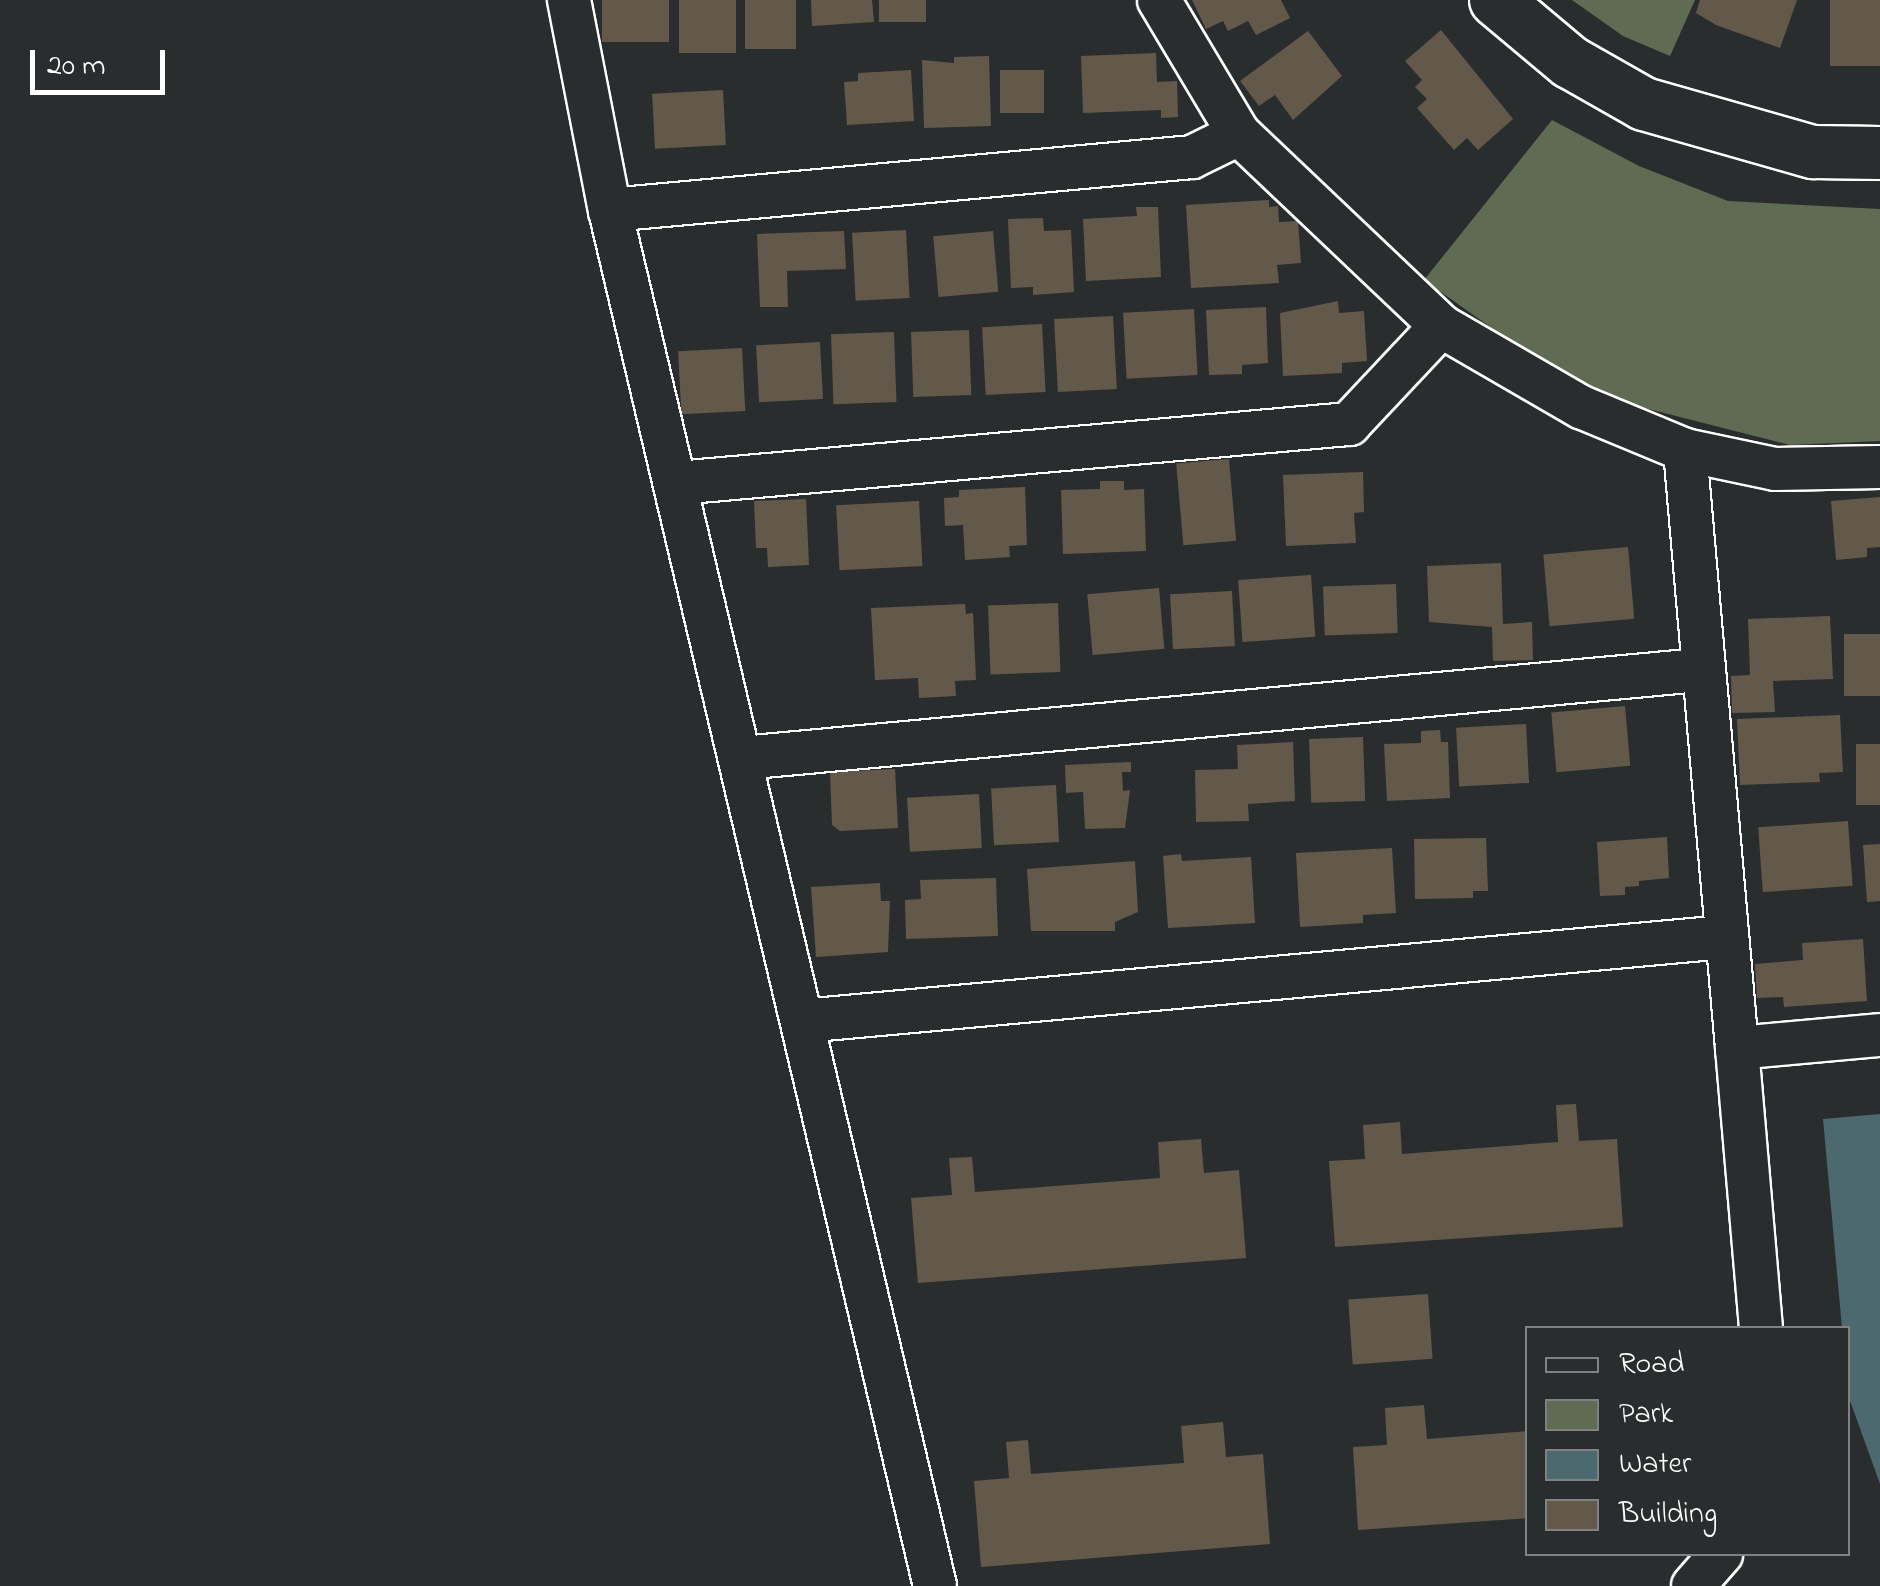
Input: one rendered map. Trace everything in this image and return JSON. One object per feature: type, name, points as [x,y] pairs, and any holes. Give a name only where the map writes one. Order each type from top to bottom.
[{"type":"street","points":[[569,0],[610,210],[935,1586]]},
{"type":"street","points":[[1159,0],[1239,134],[1440,326],[1582,408],[1685,450],[1774,468],[1880,467]]},
{"type":"street","points":[[1496,0],[1570,62],[1644,104],[1813,152],[1880,153]]},
{"type":"street","points":[[610,210],[1192,157],[1239,134]]},
{"type":"street","points":[[676,483],[1349,424],[1440,326]]},
{"type":"street","points":[[1685,450],[1700,670],[1760,1326]]},
{"type":"street","points":[[742,758],[1700,670]]},
{"type":"street","points":[[803,1021],[1725,937]]},
{"type":"street","points":[[1737,1048],[1880,1035]]},
{"type":"street","points":[[1693,1586],[1719,1556]]},
{"type":"green space","points":[[1572,0],[1695,0],[1670,56],[1623,36]]},
{"type":"green space","points":[[1552,120],[1639,166],[1728,201],[1880,209],[1880,441],[1790,445],[1625,403],[1527,353],[1424,280]]},
{"type":"water","points":[[1880,1114],[1880,1484],[1850,1401],[1850,1326],[1842,1326],[1823,1119]]},
{"type":"building","points":[[602,0],[669,0],[669,42],[602,42]]},
{"type":"building","points":[[679,0],[736,0],[736,53],[679,53]]},
{"type":"building","points":[[745,0],[796,0],[796,49],[745,49]]},
{"type":"building","points":[[811,0],[872,0],[874,22],[812,26]]},
{"type":"building","points":[[879,0],[926,0],[926,22],[879,22]]},
{"type":"building","points":[[1192,0],[1281,0],[1290,18],[1256,35],[1248,21],[1228,31],[1223,21],[1206,29]]},
{"type":"building","points":[[1700,0],[1797,0],[1780,48],[1716,25],[1696,13]]},
{"type":"building","points":[[1830,0],[1880,0],[1880,66],[1830,66]]},
{"type":"building","points":[[1441,30],[1513,119],[1478,150],[1467,138],[1454,150],[1417,108],[1427,99],[1415,87],[1422,80],[1405,61]]},
{"type":"building","points":[[1308,31],[1342,76],[1293,120],[1275,95],[1259,106],[1240,81]]},
{"type":"building","points":[[1156,53],[1157,82],[1177,81],[1178,117],[1161,118],[1161,110],[1083,113],[1081,56]]},
{"type":"building","points":[[989,56],[991,126],[924,128],[922,60],[954,63],[954,57]]},
{"type":"building","points":[[911,70],[914,121],[847,125],[844,82],[858,81],[858,73]]},
{"type":"building","points":[[1000,70],[1044,70],[1044,113],[1000,113]]},
{"type":"building","points":[[723,90],[726,145],[655,149],[652,94]]},
{"type":"building","points":[[1269,200],[1269,207],[1278,206],[1279,222],[1298,221],[1301,263],[1277,265],[1279,283],[1191,288],[1186,205]]},
{"type":"building","points":[[1136,207],[1158,207],[1161,277],[1086,281],[1083,219],[1137,216]]},
{"type":"building","points":[[1043,218],[1044,231],[1071,230],[1074,292],[1033,295],[1033,287],[1011,288],[1008,219]]},
{"type":"building","points":[[906,230],[910,298],[856,301],[852,233]]},
{"type":"building","points":[[844,231],[846,269],[787,271],[788,307],[760,307],[757,234]]},
{"type":"building","points":[[993,231],[998,292],[939,297],[933,236]]},
{"type":"building","points":[[1338,301],[1339,313],[1364,311],[1367,361],[1342,363],[1342,373],[1283,376],[1280,313]]},
{"type":"building","points":[[1266,307],[1268,363],[1242,365],[1242,374],[1209,375],[1206,310]]},
{"type":"building","points":[[1194,309],[1197,375],[1127,379],[1123,313]]},
{"type":"building","points":[[1113,316],[1117,389],[1058,392],[1054,319]]},
{"type":"building","points":[[1042,324],[1046,392],[986,395],[982,327]]},
{"type":"building","points":[[969,330],[971,395],[913,397],[911,332]]},
{"type":"building","points":[[894,332],[896,402],[833,404],[831,334]]},
{"type":"building","points":[[820,342],[823,399],[759,402],[756,345]]},
{"type":"building","points":[[742,348],[745,411],[681,414],[678,351]]},
{"type":"building","points":[[1229,459],[1236,541],[1183,545],[1176,464]]},
{"type":"building","points":[[1363,472],[1364,512],[1354,513],[1356,543],[1286,546],[1283,475]]},
{"type":"building","points":[[1100,481],[1124,481],[1124,490],[1144,489],[1146,551],[1063,554],[1061,490],[1100,489]]},
{"type":"building","points":[[1025,487],[1027,545],[1009,546],[1010,557],[965,560],[963,525],[945,526],[944,498],[959,497],[959,490]]},
{"type":"building","points":[[1880,497],[1880,547],[1867,548],[1867,557],[1836,560],[1831,501]]},
{"type":"building","points":[[806,499],[809,565],[768,567],[767,548],[756,548],[754,501]]},
{"type":"building","points":[[919,501],[922,566],[840,570],[836,505]]},
{"type":"building","points":[[1628,547],[1634,619],[1550,626],[1543,554]]},
{"type":"building","points":[[1501,563],[1503,624],[1532,622],[1533,660],[1493,661],[1492,627],[1429,622],[1427,566]]},
{"type":"building","points":[[1311,575],[1315,637],[1243,642],[1238,580]]},
{"type":"building","points":[[1396,584],[1398,633],[1325,636],[1323,587]]},
{"type":"building","points":[[1159,588],[1164,649],[1093,655],[1087,594]]},
{"type":"building","points":[[1232,591],[1235,646],[1173,649],[1170,594]]},
{"type":"building","points":[[1058,603],[1060,672],[990,674],[988,605]]},
{"type":"building","points":[[965,604],[966,614],[973,613],[976,680],[955,681],[956,696],[919,698],[918,678],[875,680],[871,608]]},
{"type":"building","points":[[1830,616],[1833,679],[1773,681],[1775,712],[1732,713],[1731,676],[1750,675],[1748,619]]},
{"type":"building","points":[[1844,634],[1880,634],[1880,696],[1844,696]]},
{"type":"building","points":[[1625,706],[1630,766],[1557,772],[1551,712]]},
{"type":"building","points":[[1840,715],[1843,772],[1819,773],[1820,782],[1740,785],[1737,719]]},
{"type":"building","points":[[1526,724],[1529,783],[1459,787],[1456,728]]},
{"type":"building","points":[[1440,730],[1441,742],[1448,742],[1450,798],[1387,801],[1384,744],[1421,743],[1421,731]]},
{"type":"building","points":[[1363,737],[1365,801],[1311,803],[1309,739]]},
{"type":"building","points":[[1293,742],[1295,801],[1248,804],[1249,821],[1196,822],[1195,770],[1238,769],[1237,745]]},
{"type":"building","points":[[1856,744],[1880,744],[1880,805],[1856,805]]},
{"type":"building","points":[[1131,762],[1131,772],[1122,772],[1123,791],[1130,790],[1125,828],[1085,829],[1083,792],[1066,793],[1065,765]]},
{"type":"building","points":[[895,769],[898,828],[840,831],[832,825],[830,772]]},
{"type":"building","points":[[1056,785],[1059,842],[994,845],[991,788]]},
{"type":"building","points":[[979,794],[982,848],[910,852],[907,798]]},
{"type":"building","points":[[1848,821],[1853,886],[1763,892],[1758,827]]},
{"type":"building","points":[[1667,837],[1669,878],[1639,881],[1639,886],[1625,887],[1625,895],[1600,896],[1597,842]]},
{"type":"building","points":[[1486,838],[1488,891],[1473,891],[1473,898],[1415,899],[1414,839]]},
{"type":"building","points":[[1880,844],[1880,901],[1867,902],[1863,845]]},
{"type":"building","points":[[1392,848],[1396,913],[1363,915],[1363,923],[1300,927],[1296,853]]},
{"type":"building","points":[[1181,854],[1182,861],[1251,857],[1255,923],[1168,928],[1163,856]]},
{"type":"building","points":[[1135,861],[1138,912],[1115,922],[1115,931],[1031,931],[1027,869]]},
{"type":"building","points":[[996,878],[998,936],[906,939],[905,900],[921,899],[920,880]]},
{"type":"building","points":[[880,883],[881,901],[890,901],[888,952],[816,957],[811,887]]},
{"type":"building","points":[[1863,939],[1867,1001],[1784,1007],[1783,997],[1757,998],[1755,964],[1803,960],[1802,943]]},
{"type":"building","points":[[1576,1104],[1579,1141],[1617,1139],[1623,1227],[1335,1247],[1329,1161],[1365,1159],[1363,1125],[1400,1122],[1402,1154],[1558,1142],[1556,1105]]},
{"type":"building","points":[[1201,1139],[1204,1173],[1239,1170],[1246,1258],[918,1283],[911,1198],[952,1195],[949,1158],[972,1157],[975,1192],[1160,1178],[1158,1142]]},
{"type":"building","points":[[1428,1294],[1433,1359],[1353,1364],[1348,1300]]},
{"type":"building","points":[[1424,1405],[1427,1439],[1525,1431],[1525,1518],[1358,1530],[1353,1447],[1387,1445],[1385,1408]]},
{"type":"building","points":[[1223,1422],[1226,1457],[1263,1454],[1270,1544],[981,1567],[974,1481],[1009,1478],[1006,1442],[1028,1440],[1031,1474],[1184,1463],[1181,1426]]}]
